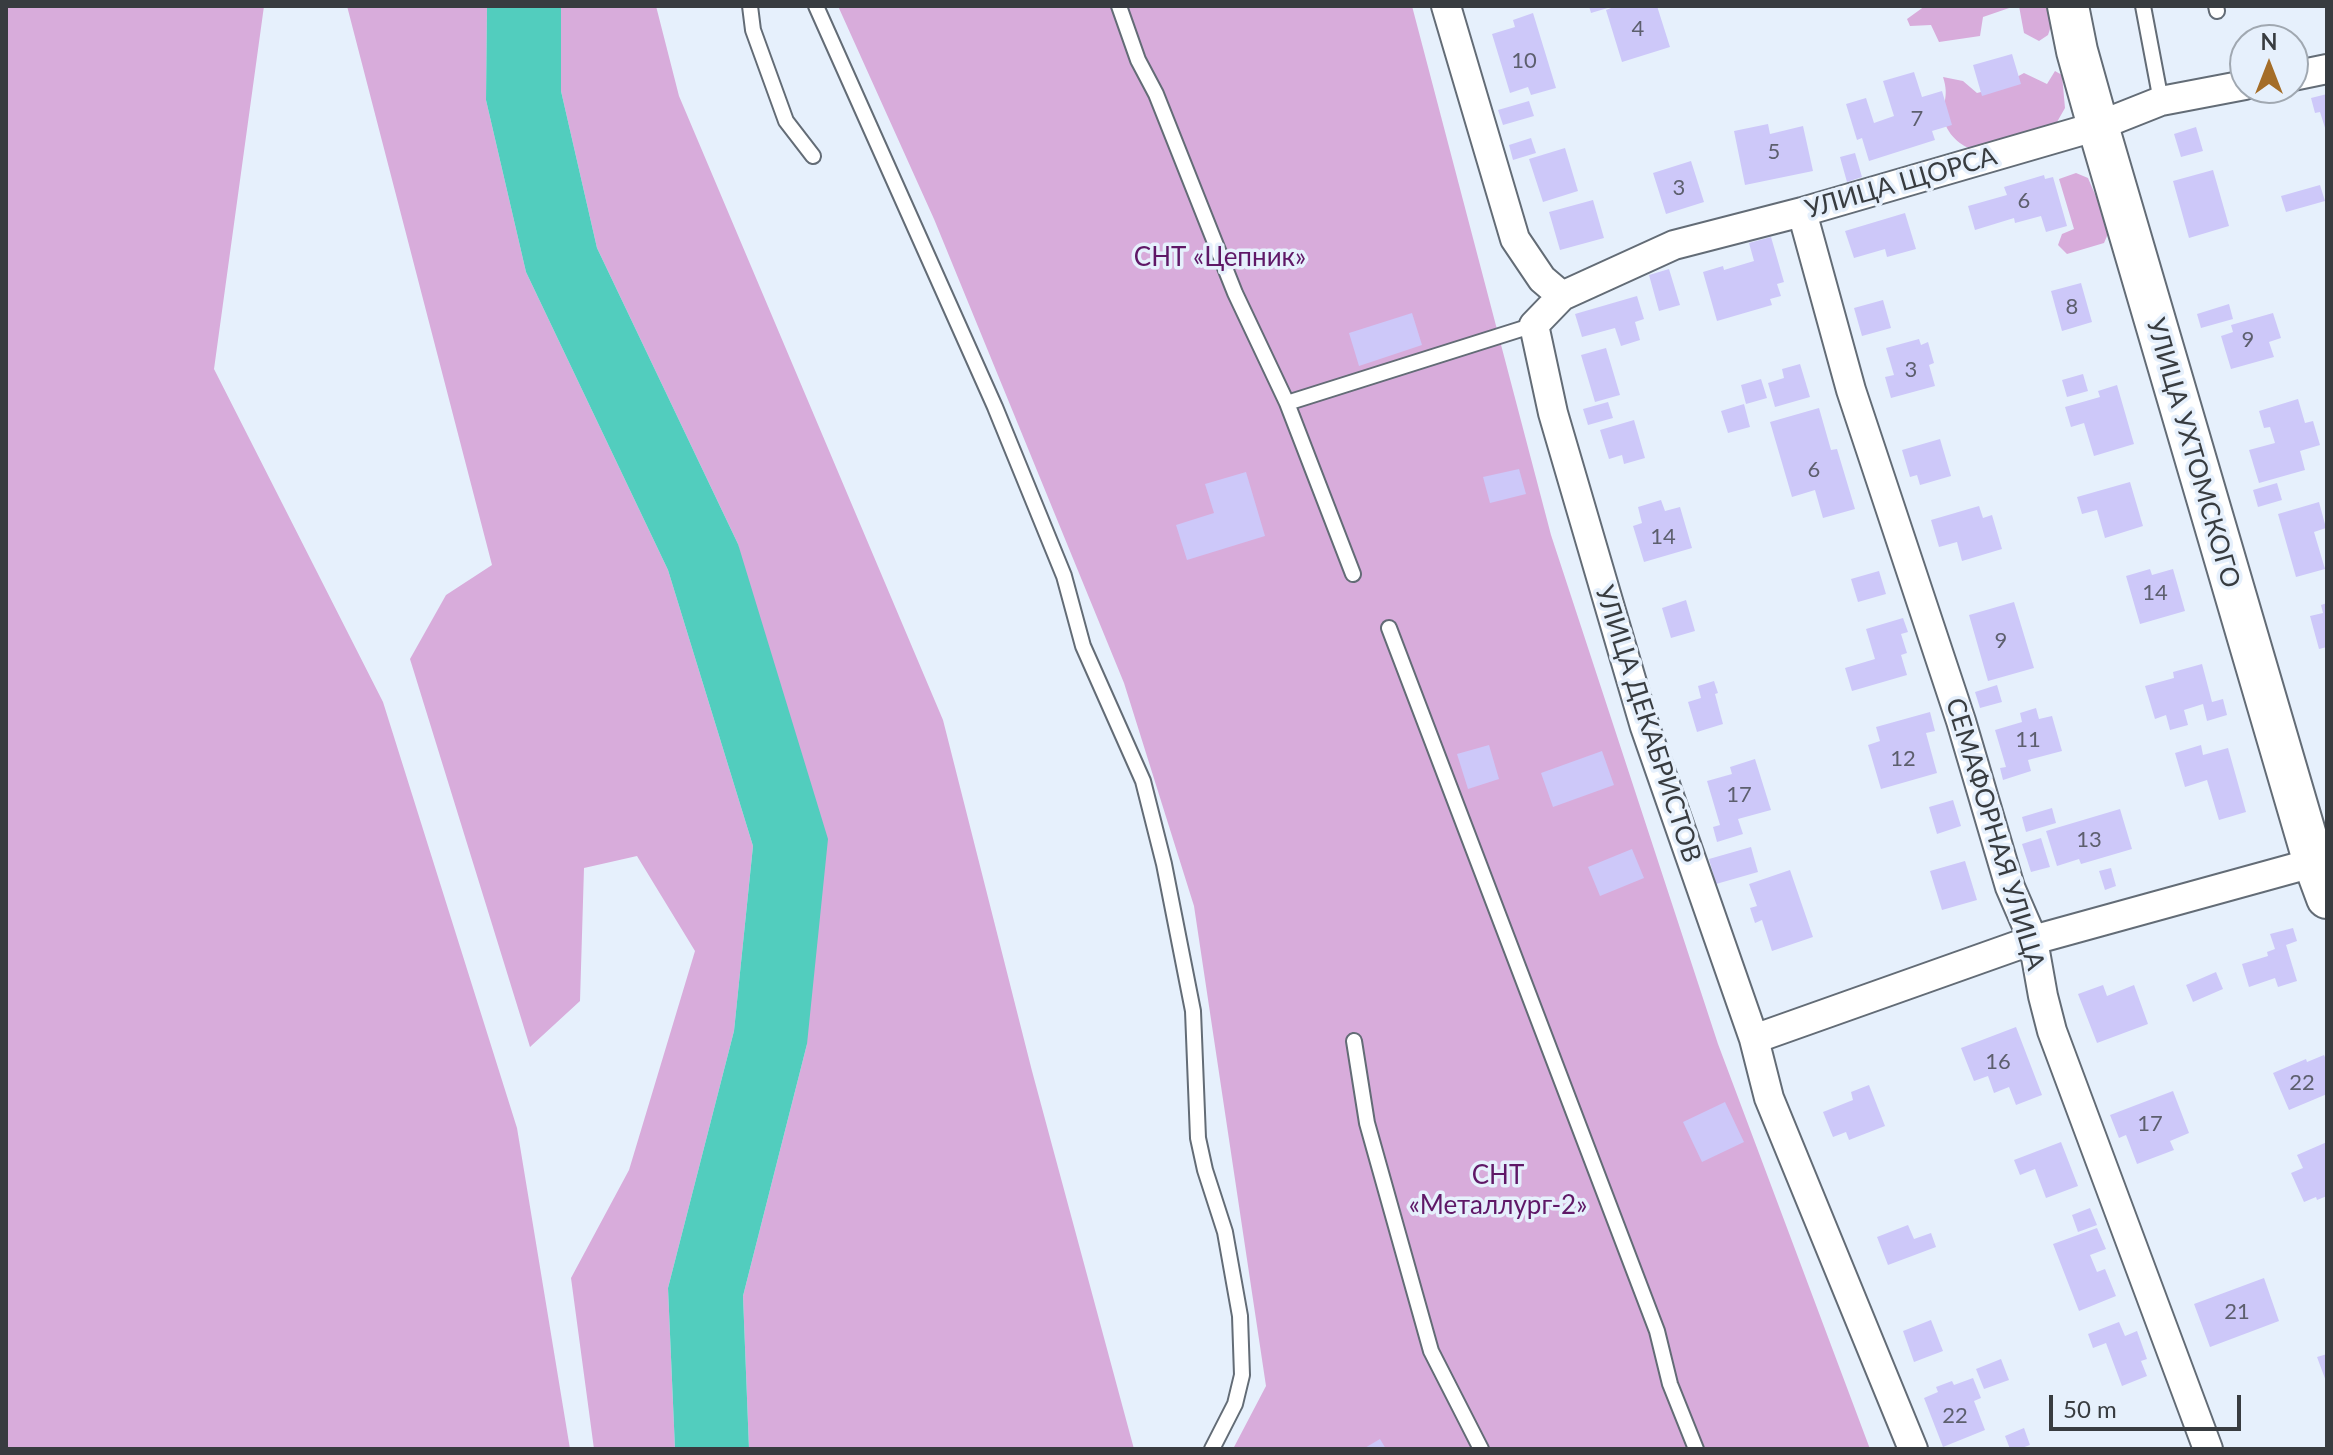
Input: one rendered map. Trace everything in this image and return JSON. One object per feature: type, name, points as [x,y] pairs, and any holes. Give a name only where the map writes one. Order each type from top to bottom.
[{"type":"street","points":[[1446,6],[1515,239],[1542,279],[1562,296],[1534,325]]},
{"type":"street","name":"УЛИЦА УХТОМСКОГО","points":[[2068,6],[2098,126],[2323,873]]},
{"type":"street","name":"УЛИЦА ЩОРСА","points":[[1562,296],[1674,245],[1802,212],[2098,126],[2161,101],[2229,88]]},
{"type":"street","name":"СЕМАФОРНАЯ УЛИЦА","points":[[1802,212],[1851,390],[1961,721],[2010,887],[2033,940],[2052,1031],[2208,1449]]},
{"type":"street","name":"УЛИЦА ДЕКАБРИСТОВ","points":[[1534,325],[1553,413],[1645,727],[1754,1039],[1769,1098],[1913,1449]]},
{"type":"street","points":[[1754,1039],[2033,940],[2323,873]]},
{"type":"lane","points":[[750,6],[753,30],[786,121],[813,156]]},
{"type":"lane","points":[[816,6],[995,407],[1064,576],[1083,646],[1143,781],[1164,864],[1193,1011],[1198,1138],[1225,1232],[1240,1316],[1242,1375],[1235,1404],[1212,1449]]},
{"type":"lane","points":[[1119,6],[1138,60],[1156,94],[1235,293],[1287,403],[1353,574]]},
{"type":"lane","points":[[2143,6],[2161,101]]},
{"type":"lane","points":[[1287,403],[1534,325]]},
{"type":"lane","points":[[1389,628],[1651,1317],[1670,1384],[1696,1449]]},
{"type":"lane","points":[[1354,1041],[1367,1123],[1431,1351],[1481,1449]]},
{"type":"green space","points":[[6,6],[264,6],[214,369],[383,702],[517,1128],[570,1449],[6,1449]]},
{"type":"green space","points":[[347,6],[487,6],[486,100],[526,272],[668,570],[753,846],[734,1031],[668,1288],[675,1449],[594,1449],[571,1278],[629,1170],[695,951],[637,856],[584,868],[580,1001],[530,1047],[410,659],[446,595],[492,565]]},
{"type":"green space","points":[[561,6],[656,6],[679,96],[943,720],[1032,1071],[1134,1449],[749,1449],[743,1296],[807,1044],[738,544],[597,248],[561,91]]},
{"type":"green space","points":[[838,6],[1412,6],[1551,535],[1718,1044],[1870,1449],[1233,1449],[1266,1386],[1194,906],[1124,683],[934,219]]},
{"type":"green space","points":[[1925,6],[2015,6],[1983,17],[1980,36],[1939,42],[1931,25],[1910,26],[1907,19]]},
{"type":"green space","points":[[2019,6],[2048,6],[2053,20],[2048,35],[2039,41],[2024,33]]},
{"type":"green space","points":[[2055,71],[2062,75],[2065,108],[2053,129],[1985,151],[1962,145],[1949,131],[1943,114],[1946,90],[1943,77],[1963,81],[1977,93],[1997,88],[2024,73],[2047,84]]},
{"type":"green space","points":[[2076,173],[2088,178],[2110,229],[2104,243],[2067,254],[2058,245],[2062,234],[2074,229],[2059,179]]},
{"type":"shaded area","points":[[487,6],[561,6],[561,91],[597,248],[738,544],[828,839],[807,1044],[743,1296],[749,1449],[675,1449],[668,1288],[734,1031],[753,846],[668,570],[526,272],[486,100]]},
{"type":"building","points":[[1589,6],[1611,6],[1611,7],[1591,13]]},
{"type":"building","points":[[1616,6],[1657,6],[1670,47],[1622,62],[1606,10]]},
{"type":"building","points":[[1533,13],[1556,88],[1531,95],[1528,87],[1510,93],[1492,34],[1515,27],[1513,20]]},
{"type":"building","points":[[2012,54],[2021,84],[1982,96],[1973,65]]},
{"type":"building","points":[[1914,72],[1922,97],[1942,91],[1952,125],[1932,131],[1935,140],[1869,161],[1862,138],[1857,140],[1846,104],[1866,98],[1874,123],[1894,116],[1883,81]]},
{"type":"building","points":[[2327,94],[2326,131],[2320,112],[2315,113],[2311,98]]},
{"type":"building","points":[[1529,101],[1534,116],[1503,125],[1498,110]]},
{"type":"building","points":[[1768,124],[1770,134],[1803,126],[1813,171],[1745,185],[1734,131]]},
{"type":"building","points":[[2196,127],[2203,151],[2181,157],[2174,134]]},
{"type":"building","points":[[1531,138],[1536,153],[1513,160],[1509,145]]},
{"type":"building","points":[[1565,148],[1578,191],[1543,202],[1529,159]]},
{"type":"building","points":[[1855,153],[1862,177],[1847,182],[1840,157]]},
{"type":"building","points":[[1691,161],[1704,202],[1666,214],[1653,173]]},
{"type":"building","points":[[2213,170],[2229,226],[2189,238],[2173,181]]},
{"type":"building","points":[[2044,175],[2045,179],[2053,177],[2067,226],[2046,232],[2041,216],[2015,223],[2014,218],[1975,230],[1968,206],[2007,195],[2004,187]]},
{"type":"building","points":[[2320,185],[2325,201],[2286,212],[2281,196]]},
{"type":"building","points":[[1593,200],[1604,238],[1560,250],[1549,212]]},
{"type":"building","points":[[1905,213],[1916,249],[1887,257],[1885,249],[1854,258],[1845,231]]},
{"type":"building","points":[[1771,237],[1784,282],[1777,284],[1781,296],[1770,299],[1772,305],[1717,321],[1703,272],[1723,266],[1724,270],[1754,261],[1749,243]]},
{"type":"building","points":[[1669,269],[1680,305],[1659,311],[1649,275]]},
{"type":"building","points":[[2081,283],[2092,322],[2062,331],[2051,291]]},
{"type":"building","points":[[1637,296],[1644,319],[1635,322],[1640,340],[1621,346],[1615,328],[1582,337],[1575,314]]},
{"type":"building","points":[[1883,300],[1891,328],[1862,336],[1854,308]]},
{"type":"building","points":[[2229,304],[2233,319],[2201,328],[2197,314]]},
{"type":"building","points":[[1412,313],[1422,345],[1359,366],[1349,333]]},
{"type":"building","points":[[2273,313],[2281,338],[2269,342],[2274,357],[2231,369],[2221,336],[2233,332],[2231,325]]},
{"type":"building","points":[[1919,339],[1921,345],[1928,342],[1934,363],[1929,365],[1935,386],[1891,398],[1885,377],[1894,375],[1886,348]]},
{"type":"building","points":[[1606,348],[1620,395],[1595,402],[1581,355]]},
{"type":"building","points":[[1800,364],[1810,397],[1775,407],[1768,383],[1784,378],[1782,369]]},
{"type":"building","points":[[2083,374],[2088,391],[2067,397],[2062,380]]},
{"type":"building","points":[[1761,379],[1767,398],[1746,404],[1741,385]]},
{"type":"building","points":[[2117,385],[2134,444],[2094,456],[2084,423],[2071,427],[2065,407],[2100,397],[2098,391]]},
{"type":"building","points":[[2298,399],[2305,423],[2313,421],[2320,445],[2300,451],[2305,470],[2259,483],[2249,450],[2275,443],[2270,427],[2264,428],[2259,411]]},
{"type":"building","points":[[1608,402],[1613,418],[1588,425],[1583,409]]},
{"type":"building","points":[[1744,404],[1750,427],[1728,433],[1721,411]]},
{"type":"building","points":[[1819,408],[1831,450],[1837,449],[1855,509],[1823,518],[1815,490],[1792,497],[1770,422]]},
{"type":"building","points":[[1634,420],[1645,458],[1624,464],[1622,455],[1609,459],[1600,430]]},
{"type":"building","points":[[1940,439],[1951,476],[1920,485],[1917,475],[1910,477],[1902,450]]},
{"type":"building","points":[[1519,469],[1526,494],[1490,503],[1483,477]]},
{"type":"building","points":[[1246,472],[1265,536],[1187,560],[1176,525],[1214,513],[1205,484]]},
{"type":"building","points":[[2130,482],[2143,526],[2105,538],[2097,510],[2082,514],[2077,497]]},
{"type":"building","points":[[2277,483],[2282,500],[2258,507],[2253,490]]},
{"type":"building","points":[[1661,500],[1665,511],[1680,507],[1692,548],[1644,562],[1633,526],[1642,523],[1638,507]]},
{"type":"building","points":[[2319,502],[2326,528],[2314,532],[2325,569],[2296,577],[2278,514]]},
{"type":"building","points":[[1979,506],[1983,518],[1992,515],[2002,549],[1962,561],[1957,542],[1939,547],[1931,520]]},
{"type":"building","points":[[2150,569],[2152,575],[2173,569],[2185,611],[2140,624],[2126,576]]},
{"type":"building","points":[[1879,571],[1886,594],[1858,602],[1851,579]]},
{"type":"building","points":[[1686,600],[1695,631],[1671,638],[1662,608]]},
{"type":"building","points":[[2014,602],[2034,668],[1988,681],[1969,615]]},
{"type":"building","points":[[2327,603],[2327,647],[2319,649],[2310,616],[2323,613],[2321,605]]},
{"type":"building","points":[[1903,618],[1908,632],[1901,634],[1907,653],[1901,655],[1907,675],[1852,691],[1845,668],[1875,659],[1866,629]]},
{"type":"building","points":[[2202,664],[2212,702],[2223,699],[2227,715],[2207,721],[2203,704],[2184,710],[2188,725],[2170,730],[2166,715],[2155,719],[2145,686],[2174,678],[2173,672]]},
{"type":"building","points":[[1714,681],[1723,724],[1697,732],[1688,702],[1701,698],[1698,686]]},
{"type":"building","points":[[1997,685],[2002,702],[1980,708],[1975,692]]},
{"type":"building","points":[[2036,708],[2039,719],[2052,716],[2062,751],[2028,760],[2031,771],[2003,780],[2000,768],[2006,767],[1995,730],[2022,722],[2020,713]]},
{"type":"building","points":[[1930,712],[1935,731],[1926,733],[1937,773],[1881,789],[1868,745],[1880,741],[1876,727]]},
{"type":"building","points":[[1489,745],[1499,779],[1468,789],[1457,754]]},
{"type":"building","points":[[2201,745],[2203,755],[2228,748],[2246,812],[2219,820],[2207,780],[2185,787],[2175,753]]},
{"type":"building","points":[[1602,751],[1614,785],[1553,807],[1541,773]]},
{"type":"building","points":[[1755,759],[1771,810],[1738,819],[1743,834],[1717,842],[1713,827],[1720,825],[1707,781],[1732,774],[1730,767]]},
{"type":"building","points":[[1953,800],[1961,826],[1937,834],[1929,807]]},
{"type":"building","points":[[2052,808],[2056,823],[2026,832],[2022,817]]},
{"type":"building","points":[[2120,809],[2132,849],[2081,864],[2079,859],[2057,866],[2046,831]]},
{"type":"building","points":[[2041,838],[2050,867],[2031,872],[2022,844]]},
{"type":"building","points":[[1751,847],[1758,872],[1716,884],[1709,859]]},
{"type":"building","points":[[1632,849],[1644,878],[1600,896],[1588,867]]},
{"type":"building","points":[[1965,861],[1977,900],[1942,910],[1930,871]]},
{"type":"building","points":[[2111,868],[2116,886],[2105,890],[2099,871]]},
{"type":"building","points":[[1790,870],[1813,937],[1772,951],[1762,920],[1755,923],[1750,908],[1757,906],[1749,884]]},
{"type":"building","points":[[2293,928],[2297,941],[2286,945],[2297,981],[2278,987],[2275,978],[2249,987],[2242,964],[2268,956],[2267,952],[2275,949],[2270,934]]},
{"type":"building","points":[[2216,972],[2223,989],[2193,1002],[2186,985]]},
{"type":"building","points":[[2103,985],[2107,996],[2134,985],[2148,1024],[2097,1043],[2078,994]]},
{"type":"building","points":[[2016,1027],[2042,1095],[2016,1105],[2009,1087],[1994,1093],[1988,1076],[1974,1081],[1961,1048]]},
{"type":"building","points":[[2324,1055],[2327,1062],[2327,1094],[2289,1110],[2273,1073]]},
{"type":"building","points":[[1869,1085],[1885,1126],[1849,1140],[1846,1132],[1833,1137],[1823,1112],[1853,1100],[1851,1092]]},
{"type":"building","points":[[2173,1091],[2189,1133],[2170,1141],[2174,1150],[2137,1164],[2126,1135],[2119,1138],[2110,1115]]},
{"type":"building","points":[[1725,1102],[1744,1142],[1702,1162],[1683,1122]]},
{"type":"building","points":[[2061,1142],[2078,1186],[2046,1198],[2035,1169],[2020,1175],[2014,1160]]},
{"type":"building","points":[[2327,1142],[2327,1196],[2304,1202],[2291,1173],[2303,1168],[2297,1155]]},
{"type":"building","points":[[2090,1208],[2097,1225],[2078,1232],[2072,1215]]},
{"type":"building","points":[[1908,1225],[1914,1239],[1931,1233],[1936,1247],[1888,1265],[1877,1237]]},
{"type":"building","points":[[2097,1228],[2106,1249],[2090,1255],[2097,1272],[2105,1269],[2116,1296],[2079,1311],[2053,1244]]},
{"type":"building","points":[[2264,1278],[2279,1321],[2210,1347],[2194,1304]]},
{"type":"building","points":[[1931,1320],[1943,1351],[1914,1362],[1903,1331]]},
{"type":"building","points":[[2119,1322],[2125,1336],[2137,1331],[2147,1359],[2141,1361],[2147,1376],[2122,1386],[2106,1343],[2093,1348],[2088,1334]]},
{"type":"building","points":[[2327,1354],[2327,1384],[2317,1357]]},
{"type":"building","points":[[2001,1359],[2009,1380],[1984,1389],[1976,1369]]},
{"type":"building","points":[[1973,1378],[1981,1398],[1974,1401],[1985,1430],[1943,1447],[1924,1398],[1938,1392],[1936,1387]]},
{"type":"building","points":[[2024,1428],[2030,1445],[2010,1449],[2005,1436]]},
{"type":"building","points":[[1380,1439],[1386,1449],[1363,1449]]},
{"type":"park label","name":"СНТ «Цепник»","points":[[1220,258]]},
{"type":"park label","name":"СНТ «Металлург-2»","points":[[1498,1191]]}]
